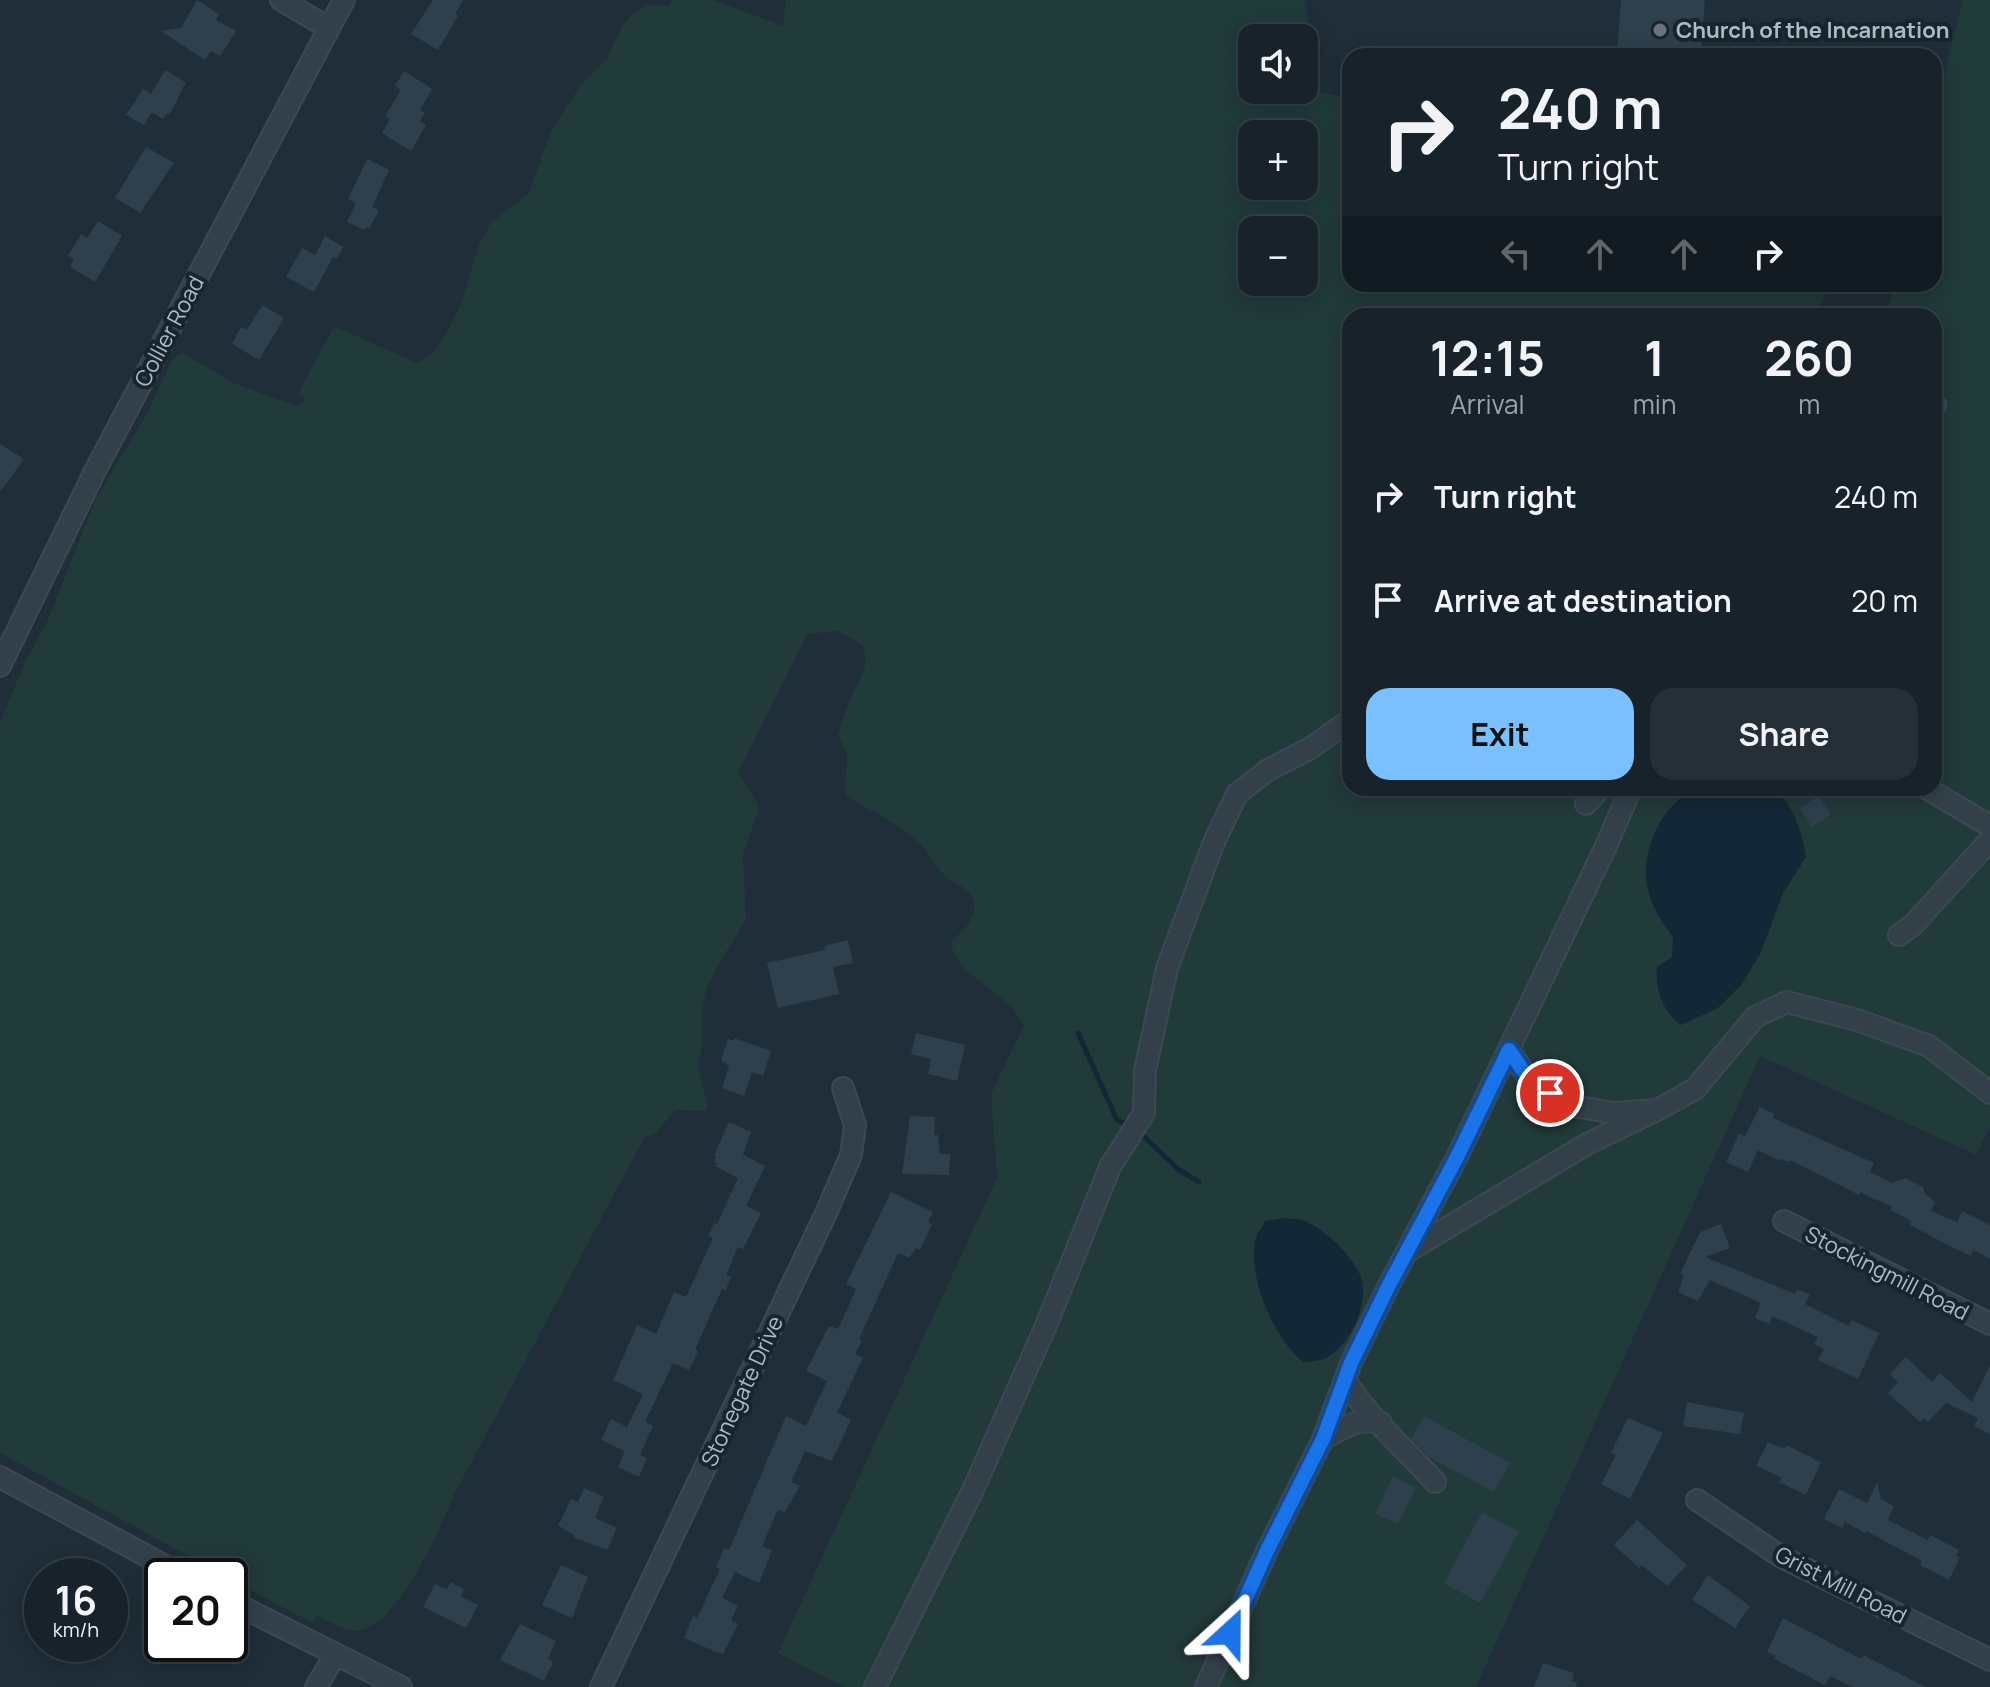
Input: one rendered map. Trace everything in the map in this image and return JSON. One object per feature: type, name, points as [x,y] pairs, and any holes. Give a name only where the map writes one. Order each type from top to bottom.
[{"type":"street","points":[[281,0],[327,27]]},
{"type":"street","name":"Collier Road","points":[[0,666],[97,467],[327,27],[344,0]]},
{"type":"street","points":[[875,1687],[973,1490],[1045,1328],[1093,1206],[1144,1113],[1145,1071],[1167,968],[1214,842],[1237,794],[1268,770],[1309,749],[1342,726]]},
{"type":"street","points":[[1206,1687],[1266,1553],[1323,1439],[1345,1380],[1509,1050],[1629,796]]},
{"type":"street","points":[[1939,796],[1990,826]]},
{"type":"street","points":[[1899,935],[1913,925],[1990,840]]},
{"type":"street","points":[[1406,1252],[1587,1144],[1695,1089],[1755,1017],[1787,1002],[1857,1020],[1929,1046],[1990,1093]]},
{"type":"street","points":[[1509,1050],[1531,1082],[1569,1105],[1613,1113],[1657,1110]]},
{"type":"street","name":"Stonegate Drive","points":[[601,1687],[851,1155],[855,1125],[843,1088]]},
{"type":"street","name":"Stockingmill Road","points":[[1784,1221],[1990,1324]]},
{"type":"street","points":[[1345,1380],[1362,1407],[1381,1423],[1435,1482]]},
{"type":"street","points":[[1323,1439],[1367,1419],[1381,1423]]},
{"type":"street","points":[[0,1477],[151,1558]]},
{"type":"street","name":"Grist Mill Road","points":[[1697,1500],[1780,1556],[1990,1660]]},
{"type":"street","points":[[248,1610],[401,1687]]},
{"type":"street","points":[[316,1687],[335,1655]]},
{"type":"green space","points":[[672,0],[713,0],[783,26],[786,0],[1304,0],[1308,24],[1238,24],[1238,104],[1318,104],[1318,91],[1342,97],[1342,292],[1827,292],[1818,308],[1342,308],[1342,796],[1942,796],[1942,308],[1888,308],[1892,292],[1942,292],[1942,85],[1963,0],[1990,0],[1990,1127],[1976,1155],[1760,1056],[1476,1687],[844,1687],[778,1653],[997,1178],[991,1094],[1024,1025],[1001,997],[964,968],[953,950],[952,940],[963,931],[973,913],[973,899],[969,893],[944,875],[909,834],[845,793],[847,754],[838,735],[864,670],[865,654],[862,645],[837,631],[807,634],[738,772],[758,804],[758,811],[743,854],[746,920],[716,968],[706,990],[702,1010],[702,1045],[698,1066],[708,1106],[704,1111],[675,1110],[656,1133],[644,1138],[454,1495],[428,1552],[387,1614],[371,1626],[356,1631],[341,1628],[317,1615],[312,1623],[248,1589],[248,1558],[192,1558],[0,1453],[0,723],[25,662],[48,620],[96,498],[144,419],[172,360],[182,352],[233,383],[297,406],[306,399],[298,394],[334,326],[417,363],[434,352],[461,304],[478,247],[490,224],[529,193],[551,131],[580,86],[607,59],[624,23],[632,14],[649,5],[668,6]]},
{"type":"water","points":[[1684,796],[1781,796],[1799,827],[1806,857],[1783,893],[1760,954],[1742,984],[1718,1008],[1681,1025],[1665,1007],[1659,991],[1657,967],[1672,957],[1673,937],[1651,900],[1646,879],[1646,863],[1655,832],[1673,805]]},
{"type":"water","points":[[1284,1218],[1302,1220],[1321,1230],[1349,1257],[1361,1278],[1363,1297],[1354,1326],[1343,1344],[1323,1359],[1303,1362],[1292,1352],[1273,1322],[1259,1287],[1255,1269],[1256,1237],[1265,1221]]},
{"type":"building","points":[[197,0],[219,14],[216,20],[236,31],[220,56],[211,51],[205,60],[161,31],[181,28]]},
{"type":"building","points":[[433,0],[463,0],[455,14],[458,16],[438,50],[411,34]]},
{"type":"building","name":"Church of the Incarnation","points":[[1621,0],[1705,0],[1701,48],[1617,48]]},
{"type":"building","points":[[165,70],[186,82],[170,114],[167,113],[163,119],[152,112],[144,125],[126,115],[143,89],[151,94]]},
{"type":"building","points":[[404,71],[432,89],[420,110],[425,113],[420,121],[426,125],[411,151],[382,133],[390,119],[385,116],[401,90],[395,86]]},
{"type":"building","points":[[146,147],[174,163],[140,213],[115,198]]},
{"type":"building","points":[[367,159],[389,170],[372,207],[379,210],[370,228],[364,230],[347,222],[356,203],[348,199]]},
{"type":"building","points":[[98,221],[122,236],[95,282],[70,267],[74,259],[68,256],[81,234],[87,238]]},
{"type":"building","points":[[325,236],[343,247],[337,259],[333,257],[314,292],[286,277],[302,248],[315,255]]},
{"type":"building","points":[[262,305],[284,318],[259,360],[232,344],[241,327],[247,330]]},
{"type":"building","points":[[0,444],[24,459],[0,492]]},
{"type":"building","points":[[1819,796],[1831,814],[1812,827],[1800,808]]},
{"type":"building","points":[[848,940],[853,963],[833,967],[839,994],[778,1008],[767,963],[825,950],[824,946]]},
{"type":"building","points":[[916,1033],[965,1045],[957,1081],[928,1074],[931,1059],[911,1054]]},
{"type":"building","points":[[734,1038],[771,1051],[763,1076],[752,1072],[744,1096],[722,1088],[729,1066],[721,1060],[728,1039],[734,1041]]},
{"type":"building","points":[[1760,1107],[1774,1114],[1773,1118],[1874,1163],[1870,1172],[1892,1183],[1905,1178],[1923,1187],[1925,1194],[1935,1202],[1931,1211],[1957,1222],[1962,1211],[1990,1225],[1990,1259],[1973,1250],[1971,1256],[1946,1244],[1910,1225],[1906,1218],[1890,1210],[1892,1207],[1860,1192],[1859,1195],[1790,1160],[1780,1161],[1758,1150],[1748,1172],[1726,1162],[1739,1134],[1745,1136]]},
{"type":"building","points":[[910,1116],[935,1117],[934,1135],[938,1135],[940,1154],[950,1154],[949,1175],[902,1174]]},
{"type":"building","points":[[729,1122],[751,1132],[743,1155],[765,1166],[746,1206],[761,1213],[743,1249],[738,1247],[726,1275],[731,1277],[726,1290],[722,1289],[689,1370],[673,1363],[645,1422],[653,1426],[640,1455],[647,1458],[639,1477],[618,1467],[625,1451],[601,1440],[611,1419],[627,1427],[643,1394],[613,1380],[637,1325],[656,1334],[674,1292],[686,1297],[713,1238],[708,1236],[714,1223],[717,1224],[738,1178],[715,1166],[717,1163],[714,1162],[714,1155]]},
{"type":"building","points":[[891,1192],[933,1212],[928,1222],[932,1224],[920,1250],[916,1248],[909,1258],[898,1253],[859,1339],[862,1341],[855,1354],[863,1358],[837,1412],[851,1420],[832,1461],[805,1451],[791,1482],[800,1486],[785,1512],[777,1512],[762,1546],[772,1551],[759,1583],[735,1572],[722,1598],[738,1606],[731,1620],[738,1624],[723,1654],[716,1652],[684,1638],[720,1569],[716,1567],[724,1548],[729,1550],[786,1416],[806,1426],[827,1381],[806,1371],[829,1326],[838,1329],[856,1289],[846,1284]]},
{"type":"building","points":[[1721,1224],[1730,1248],[1705,1257],[1795,1294],[1797,1289],[1810,1295],[1805,1304],[1849,1326],[1852,1320],[1879,1333],[1858,1379],[1818,1360],[1824,1349],[1814,1344],[1818,1337],[1772,1316],[1769,1324],[1755,1318],[1761,1303],[1710,1280],[1698,1301],[1678,1292],[1684,1275],[1680,1274],[1700,1232]]},
{"type":"building","points":[[1906,1357],[1932,1382],[1940,1373],[1972,1402],[1990,1365],[1990,1434],[1974,1426],[1978,1418],[1946,1403],[1928,1422],[1924,1418],[1920,1422],[1888,1393],[1898,1382],[1890,1374]]},
{"type":"building","points":[[1687,1402],[1744,1413],[1740,1434],[1683,1426]]},
{"type":"building","points":[[1424,1416],[1510,1463],[1494,1492],[1429,1457],[1411,1439]]},
{"type":"building","points":[[1628,1418],[1663,1433],[1630,1499],[1601,1484],[1616,1455],[1611,1453]]},
{"type":"building","points":[[1768,1442],[1784,1449],[1786,1445],[1821,1462],[1806,1495],[1779,1482],[1782,1478],[1756,1466]]},
{"type":"building","points":[[1393,1476],[1416,1488],[1398,1524],[1375,1513]]},
{"type":"building","points":[[1877,1483],[1881,1499],[1894,1506],[1888,1520],[1928,1540],[1930,1535],[1959,1550],[1956,1556],[1960,1557],[1949,1580],[1920,1565],[1922,1561],[1866,1531],[1845,1522],[1842,1528],[1824,1519],[1839,1489],[1867,1503]]},
{"type":"building","points":[[584,1488],[604,1497],[595,1518],[617,1528],[607,1550],[573,1537],[558,1526],[571,1499],[578,1502]]},
{"type":"building","points":[[1482,1512],[1519,1532],[1480,1603],[1444,1583]]},
{"type":"building","points":[[1637,1520],[1687,1565],[1667,1586],[1642,1565],[1639,1568],[1614,1545]]},
{"type":"building","points":[[561,1565],[588,1577],[572,1618],[542,1605]]},
{"type":"building","points":[[1708,1575],[1750,1606],[1735,1628],[1692,1600]]},
{"type":"building","points":[[450,1582],[464,1589],[461,1596],[478,1605],[466,1628],[423,1607],[435,1584],[447,1590]]},
{"type":"building","points":[[1783,1618],[1861,1659],[1863,1655],[1926,1687],[1853,1687],[1830,1676],[1825,1685],[1774,1659],[1776,1656],[1767,1652]]},
{"type":"building","points":[[520,1624],[556,1641],[548,1659],[553,1662],[544,1681],[500,1660]]},
{"type":"building","points":[[1543,1663],[1574,1673],[1572,1681],[1577,1683],[1576,1687],[1534,1687]]},
{"type":"waterway","points":[[1078,1033],[1117,1120],[1130,1126]]},
{"type":"waterway","points":[[1139,1132],[1179,1170],[1199,1182]]},
{"type":"place","name":"Church of the Incarnation","points":[[1660,30]]},
{"type":"route","points":[[1230,1633],[1323,1439],[1351,1363],[1509,1050],[1531,1082],[1550,1093]]}]
